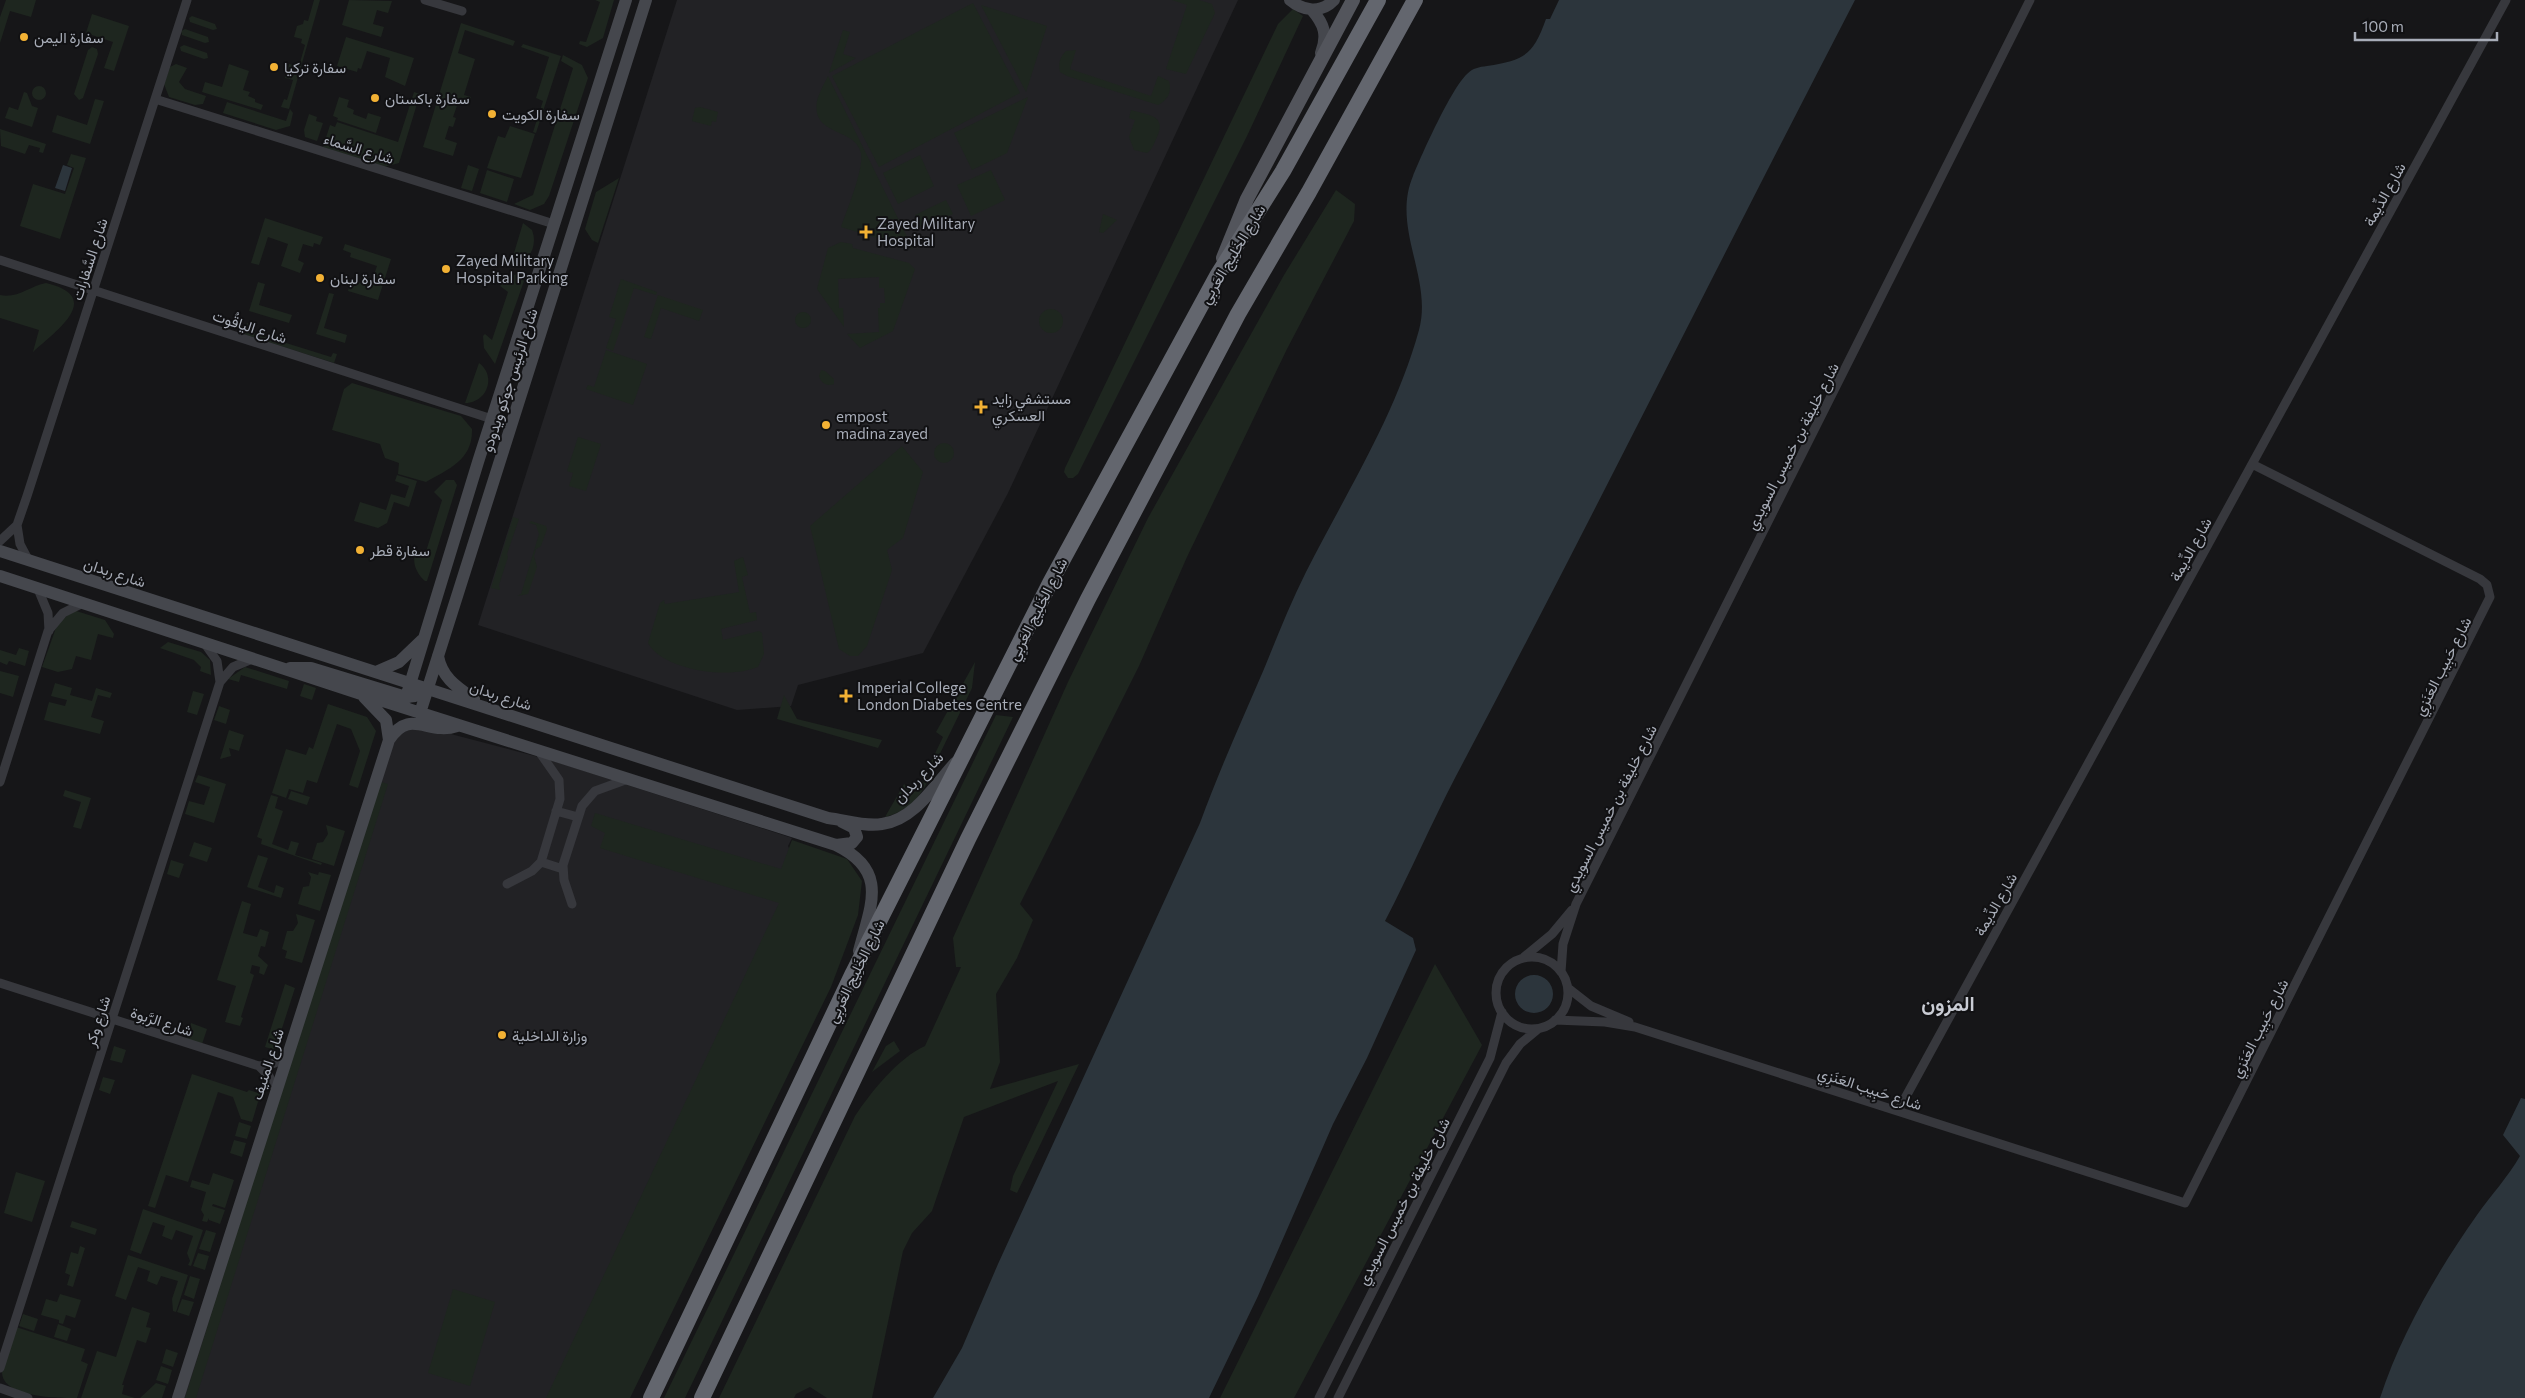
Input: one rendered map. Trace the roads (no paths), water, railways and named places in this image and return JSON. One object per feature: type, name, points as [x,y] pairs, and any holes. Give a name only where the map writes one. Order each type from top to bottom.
[{"type":"highway","name":"شارع الخَلِيج العَربِي","points":[[651,1398],[853,973],[1050,583],[1217,276],[1282,171],[1378,0]]},
{"type":"highway","points":[[702,1398],[968,839],[1088,599],[1238,314],[1309,192],[1415,0]]},
{"type":"main road","points":[[1217,276],[1247,199],[1353,0]]},
{"type":"street","name":"شارع السَّفارات","points":[[0,541],[17,525],[187,0]]},
{"type":"street","points":[[425,0],[462,11]]},
{"type":"street","name":"شارع الرئيس جوكو ويدودو","points":[[405,702],[434,601],[626,0]]},
{"type":"street","name":"شارع الرئيس جوكو ويدودو","points":[[420,713],[646,0]]},
{"type":"street","points":[[1290,0],[1297,6],[1312,10],[1322,8],[1334,0]]},
{"type":"street","name":"شارع خليفة بن خميس السويدي","points":[[1561,972],[1563,944],[1576,904],[2030,0]]},
{"type":"street","name":"شارع الدِّيمة","points":[[1898,1111],[2506,0]]},
{"type":"street","points":[[1310,82],[1325,36],[1322,23],[1312,10]]},
{"type":"street","name":"شارع السَّماء","points":[[155,99],[554,224]]},
{"type":"street","name":"شارع الياقُوت","points":[[0,260],[492,419]]},
{"type":"street","name":"شارع حَبِيب العَنَزِي","points":[[1568,988],[1591,1006],[1635,1027],[2186,1203],[2490,597],[2487,585],[2480,579],[2252,464]]},
{"type":"street","points":[[17,525],[20,544],[29,561]]},
{"type":"street","name":"شارع ربدان","points":[[0,552],[828,818],[881,824],[898,819],[915,807],[968,748]]},
{"type":"street","points":[[0,576],[361,694],[405,702],[418,696],[427,688]]},
{"type":"street","points":[[0,782],[48,631],[48,613],[38,588]]},
{"type":"street","points":[[434,601],[444,606],[454,606]]},
{"type":"street","points":[[48,631],[63,613],[83,603]]},
{"type":"street","points":[[376,672],[399,662],[424,638]]},
{"type":"street","name":"شارع وكر","points":[[205,644],[217,661],[220,682]]},
{"type":"street","points":[[438,656],[441,670],[448,680],[484,706]]},
{"type":"street","name":"شارع وكر","points":[[0,1368],[220,682],[233,667],[252,659]]},
{"type":"street","points":[[284,670],[311,668],[405,702],[420,713],[836,845],[856,856],[863,863],[872,882],[871,904],[853,973]]},
{"type":"street","points":[[361,694],[386,720],[388,740]]},
{"type":"street","points":[[388,740],[398,728],[408,723],[442,729],[459,725]]},
{"type":"street","name":"شارع المنيف","points":[[178,1398],[388,740]]},
{"type":"street","points":[[507,884],[532,871],[541,862],[561,793],[559,780],[538,750]]},
{"type":"street","points":[[572,904],[562,869],[584,801],[599,788],[629,779]]},
{"type":"street","points":[[556,811],[578,817]]},
{"type":"street","points":[[828,818],[850,825],[857,833],[852,843],[836,845]]},
{"type":"street","points":[[541,862],[562,869]]},
{"type":"street","name":"شارع خليفة بن خميس السويدي","points":[[1523,958],[1552,934],[1576,904]]},
{"type":"street","points":[[1523,958],[1540,958],[1548,961],[1561,972],[1568,988],[1566,1006],[1555,1020],[1538,1029],[1521,1027],[1513,1024],[1502,1012],[1496,996],[1499,980],[1508,966],[1523,958]]},
{"type":"street","name":"شارع الرَّبوة","points":[[0,983],[258,1066]]},
{"type":"street","name":"شارع خليفة بن خميس السويدي","points":[[1319,1398],[1490,1058],[1502,1012]]},
{"type":"street","name":"شارع حَبِيب العَنَزِي","points":[[1555,1020],[1605,1022],[1635,1027]]},
{"type":"street","name":"شارع خليفة بن خميس السويدي","points":[[1338,1398],[1506,1063],[1520,1044],[1538,1029]]},
{"type":"street","points":[[258,1066],[286,1059]]},
{"type":"street","points":[[258,1066],[269,1076],[276,1090]]},
{"type":"street","points":[[0,1388],[28,1398]]},
{"type":"place","name":"سفارة اليمن","points":[[24,37]]},
{"type":"place","name":"سفارة تركيا","points":[[274,67]]},
{"type":"place","name":"سفارة باكستان","points":[[375,98]]},
{"type":"place","name":"سفارة الكويت","points":[[492,114]]},
{"type":"place","name":"Zayed Military Hospital","points":[[866,232]]},
{"type":"place","name":"Zayed Military Hospital Parking","points":[[446,269]]},
{"type":"place","name":"سفارة لبنان","points":[[320,278]]},
{"type":"place","name":"مستشفي زايد العسكري","points":[[981,407]]},
{"type":"place","name":"empost madina zayed","points":[[826,425]]},
{"type":"place","name":"سفارة قطر","points":[[360,550]]},
{"type":"place","name":"Imperial College London Diabetes Centre","points":[[846,696]]},
{"type":"place","name":"وزارة الداخلية","points":[[502,1035]]},
{"type":"district","name":"المزون","points":[[1948,1003]]}]
